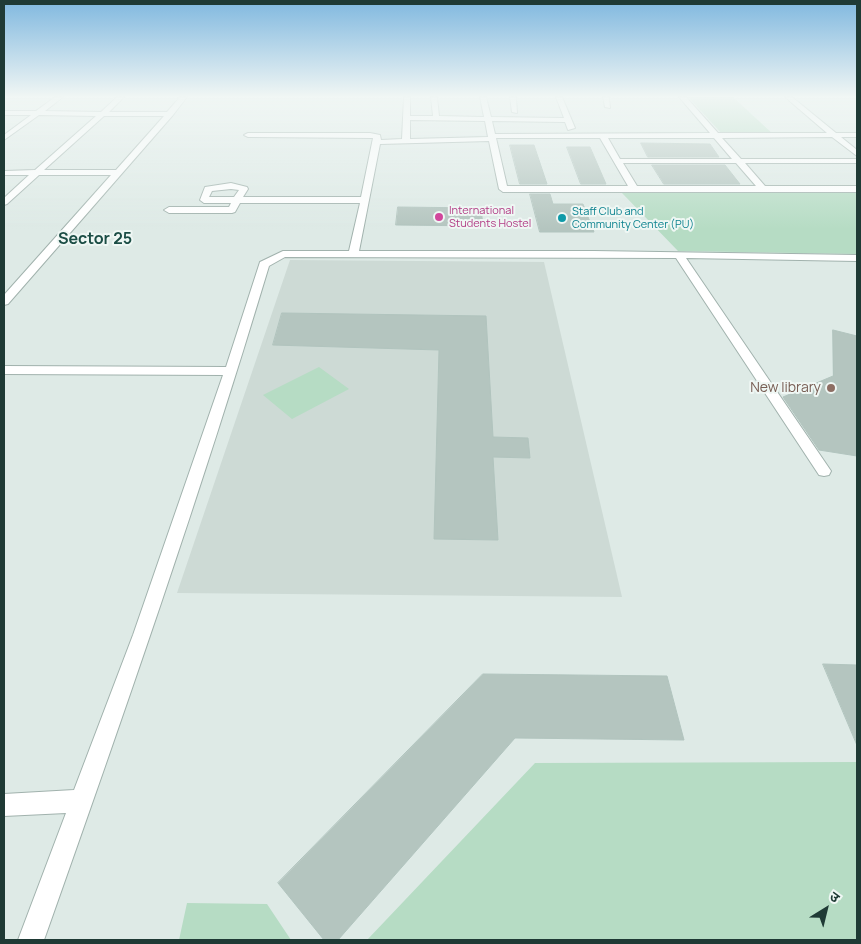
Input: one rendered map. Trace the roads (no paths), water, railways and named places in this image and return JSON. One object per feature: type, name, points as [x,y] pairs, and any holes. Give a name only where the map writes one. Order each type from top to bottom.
[{"type":"street","points":[[4,202],[72,141]]},
{"type":"street","points":[[4,302],[147,141]]},
{"type":"street","points":[[354,253],[377,142],[422,141]]},
{"type":"street","points":[[492,141],[503,190],[857,190]]},
{"type":"street","points":[[606,141],[634,190]]},
{"type":"street","points":[[721,141],[763,190]]},
{"type":"street","points":[[841,141],[857,154]]},
{"type":"street","points":[[618,162],[857,161]]},
{"type":"street","points":[[4,173],[120,172]]},
{"type":"street","points":[[169,210],[232,210],[237,200],[365,200]]},
{"type":"street","points":[[31,940],[142,635],[231,371],[264,264],[283,254],[354,253],[857,258]]},
{"type":"street","points":[[679,255],[824,471]]},
{"type":"street","points":[[4,370],[231,371]]},
{"type":"street","points":[[4,805],[82,801]]},
{"type":"place","name":"International Students Hostel","points":[[439,217]]},
{"type":"place","name":"Staff Club and Community Center (PU)","points":[[562,218]]},
{"type":"place","name":"New library","points":[[831,388]]},
{"type":"district","name":"Sector 25","points":[[95,240]]}]
